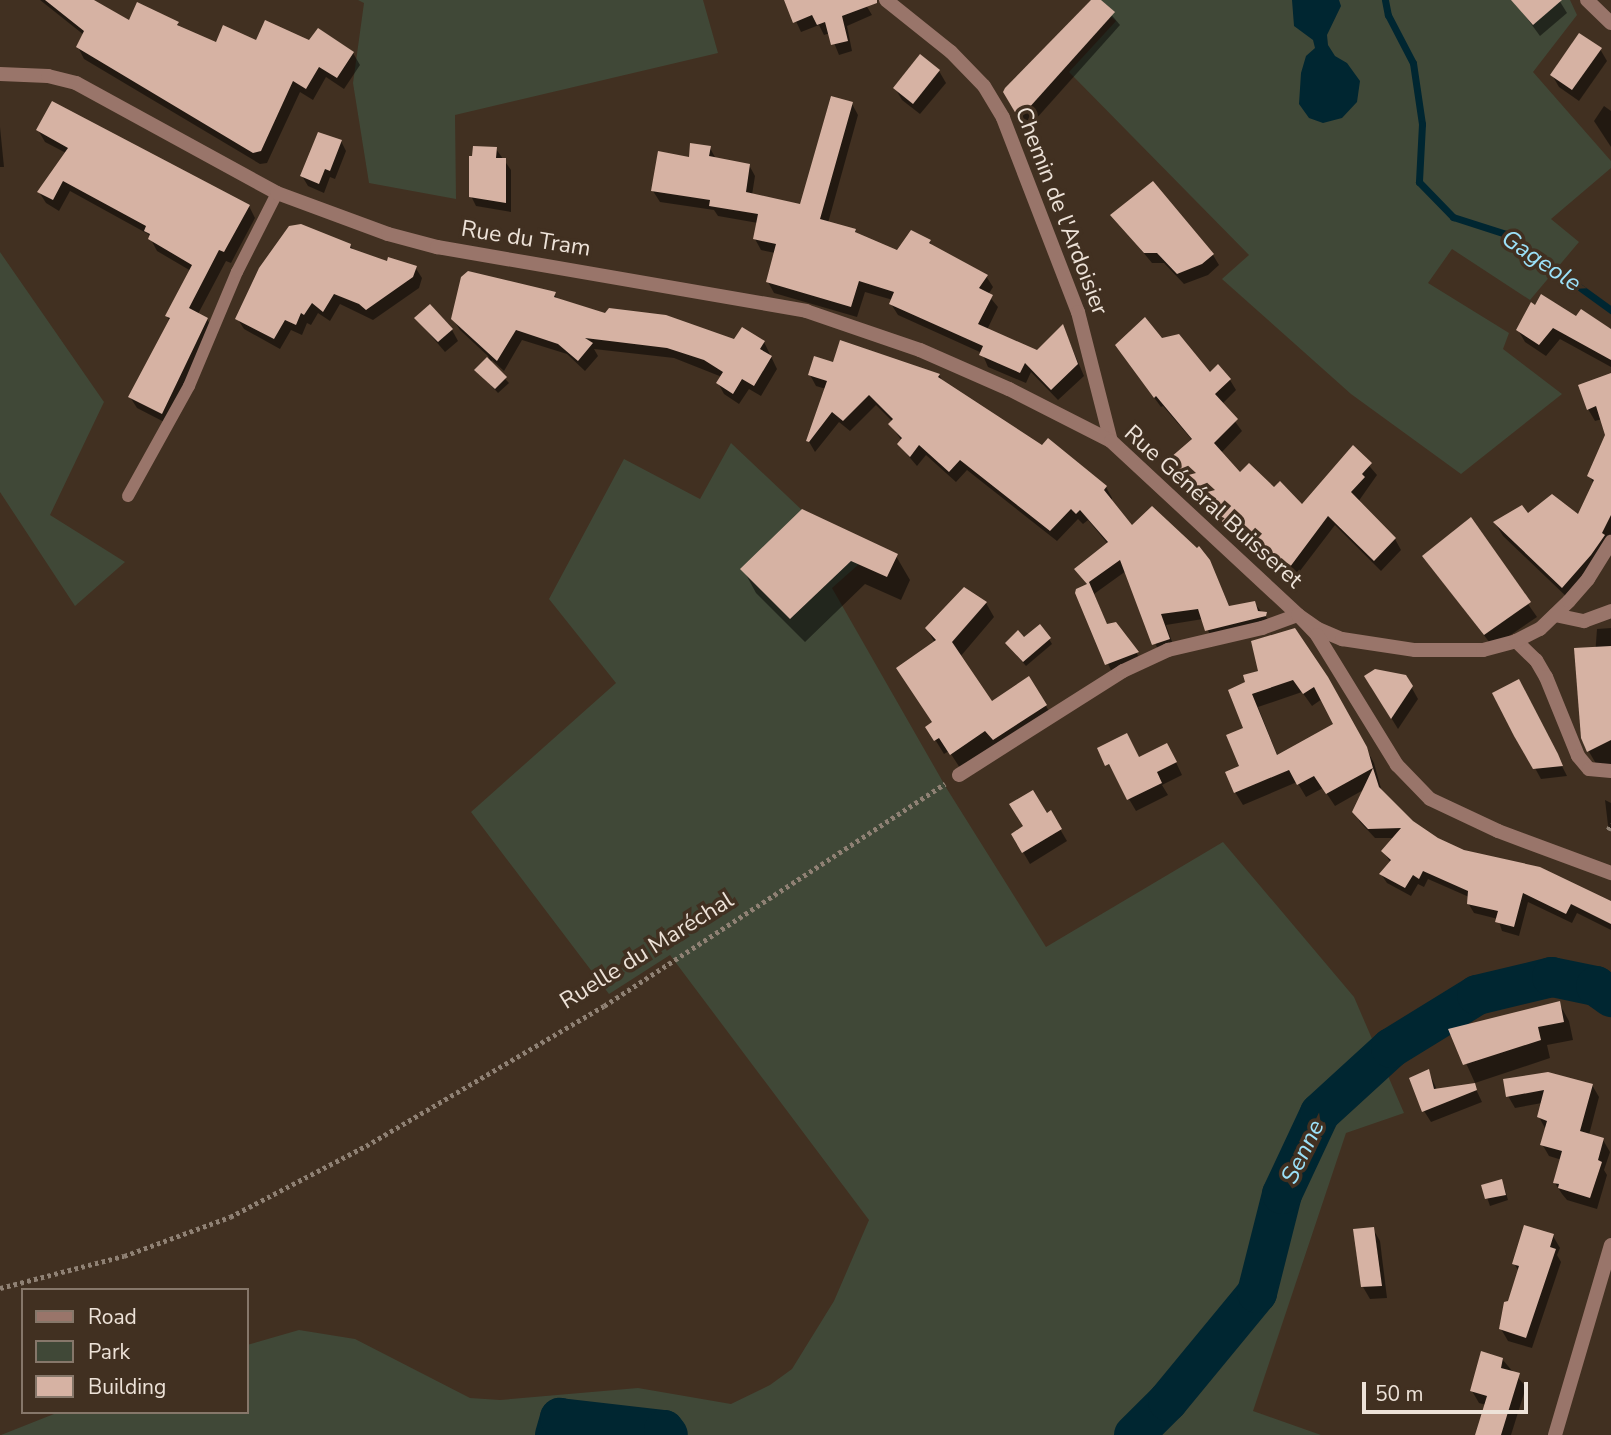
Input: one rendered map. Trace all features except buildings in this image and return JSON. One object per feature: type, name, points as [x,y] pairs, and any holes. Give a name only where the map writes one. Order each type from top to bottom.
[{"type":"street","name":"Chemin de l'Ardoisier","points":[[886,0],[951,52],[984,86],[1003,118],[1078,312],[1111,441]]},
{"type":"street","points":[[1587,0],[1611,23]]},
{"type":"street","name":"Rue du Tram","points":[[0,74],[48,76],[76,83],[277,193],[388,234],[436,247],[806,311],[920,350],[1059,415]]},
{"type":"street","name":"Rue Général Buisseret","points":[[1059,415],[1111,441],[1298,615]]},
{"type":"street","points":[[1298,615],[1318,629],[1342,639],[1415,650],[1483,650],[1516,641],[1540,629],[1588,579],[1611,542]]},
{"type":"street","points":[[1555,615],[1584,621],[1611,611]]},
{"type":"street","points":[[959,775],[1123,671],[1168,650],[1262,628],[1298,615]]},
{"type":"street","points":[[1298,615],[1317,635],[1397,765],[1430,799],[1498,831],[1611,873]]},
{"type":"street","points":[[1516,641],[1536,660],[1546,677],[1578,756],[1589,769],[1611,771]]},
{"type":"street","points":[[1555,1435],[1611,1245]]},
{"type":"lane","points":[[128,496],[189,386],[237,272],[277,193]]},
{"type":"path","name":"Ruelle du Maréchal","points":[[0,1289],[124,1256],[230,1217],[366,1146],[604,1006],[959,775]]},
{"type":"path","points":[[1608,830],[1611,824]]},
{"type":"green space","points":[[358,0],[703,0],[718,53],[455,115],[456,199],[369,183],[353,83],[364,3]]},
{"type":"green space","points":[[1090,0],[1570,0],[1577,15],[1533,72],[1611,161],[1611,168],[1551,219],[1579,242],[1530,300],[1452,249],[1428,283],[1509,333],[1503,349],[1562,394],[1461,474],[1351,394],[1222,279],[1249,255],[1069,72],[1116,21]]},
{"type":"green space","points":[[0,252],[104,402],[50,515],[125,562],[75,606],[0,492]]},
{"type":"green space","points":[[731,443],[859,564],[832,588],[947,789],[1046,947],[1223,842],[1354,997],[1404,1113],[1346,1133],[1253,1411],[1321,1435],[1,1435],[54,1414],[248,1414],[248,1345],[299,1330],[355,1339],[470,1398],[500,1400],[638,1388],[731,1404],[770,1385],[792,1369],[834,1301],[869,1220],[670,955],[609,994],[471,812],[616,683],[549,599],[624,459],[700,499]]},
{"type":"water","points":[[1292,0],[1339,0],[1341,6],[1327,35],[1328,45],[1335,56],[1347,63],[1360,81],[1357,102],[1342,118],[1323,123],[1309,118],[1299,104],[1301,73],[1306,56],[1315,48],[1313,40],[1294,26]]},
{"type":"waterway","name":"Gageole","points":[[1385,0],[1388,15],[1413,63],[1422,124],[1419,182],[1453,217],[1506,234],[1611,310]]},
{"type":"waterway","name":"Senne","points":[[1134,1435],[1168,1401],[1257,1293],[1282,1194],[1320,1113],[1391,1048],[1477,995],[1552,977],[1596,986],[1611,997]]},
{"type":"waterway","name":"Senne","points":[[555,1435],[560,1418],[664,1430],[668,1435]]}]
